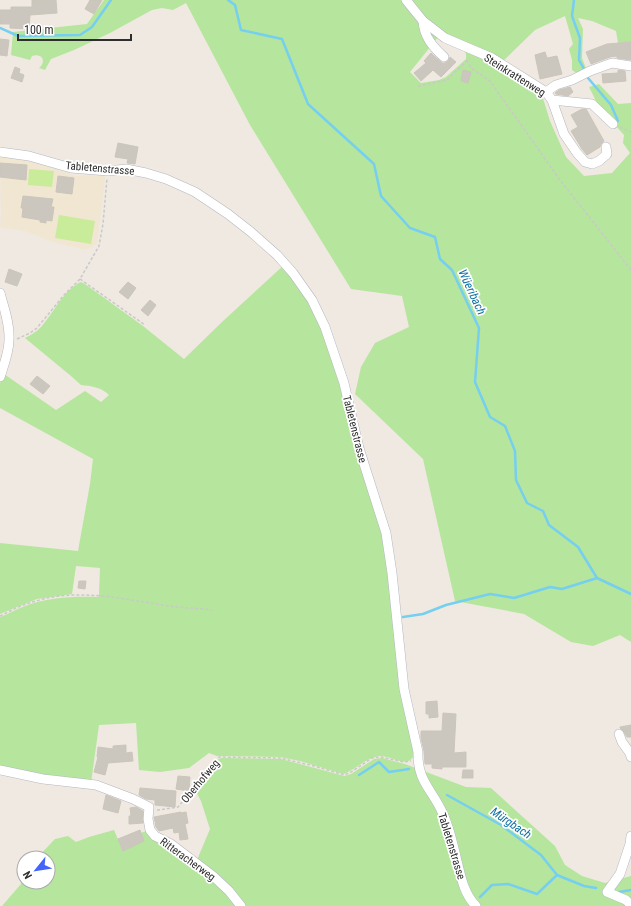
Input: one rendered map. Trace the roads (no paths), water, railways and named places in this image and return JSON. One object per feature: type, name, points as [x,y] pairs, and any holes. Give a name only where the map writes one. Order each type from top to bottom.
[{"type":"street","name":"Steinkrattenweg","points":[[406,0],[423,21],[445,38],[492,58],[546,92],[552,100],[592,104],[613,124]]},
{"type":"street","points":[[423,21],[423,27],[433,47],[444,57]]},
{"type":"street","points":[[546,92],[556,85],[612,64],[631,66]]},
{"type":"street","points":[[552,100],[564,134],[585,162],[592,164],[599,161],[607,154],[606,147]]},
{"type":"street","name":"Tabletenstrasse","points":[[0,152],[29,156],[71,168],[108,170],[126,169],[146,173],[166,179],[196,192],[228,214],[276,255],[293,273],[312,300],[325,326],[344,383],[359,448],[386,533],[392,572],[404,689],[418,752],[420,773],[443,812],[449,829],[464,888],[476,906]]},
{"type":"street","points":[[0,293],[8,328],[9,340],[0,377]]},
{"type":"street","points":[[619,734],[631,757]]},
{"type":"street","name":"Ritteracherweg","points":[[0,770],[43,779],[96,785],[133,798],[148,807],[150,830],[155,836],[171,844],[213,876],[229,891],[241,906]]},
{"type":"street","points":[[631,836],[630,844],[620,874],[606,892],[626,900],[631,905]]},
{"type":"waterway","name":"Wüeribach","points":[[0,28],[18,36],[80,35],[92,27],[111,0]]},
{"type":"waterway","name":"Wüeribach","points":[[228,0],[235,5],[241,30],[282,39],[308,104],[374,164],[381,196],[410,228],[435,237],[440,259],[452,270],[479,328],[475,382],[490,417],[505,426],[515,451],[516,480],[527,503],[543,511],[549,525],[578,547],[597,578],[631,594]]},
{"type":"waterway","points":[[574,0],[572,16],[580,38],[579,60],[584,69]]},
{"type":"waterway","points":[[588,78],[611,105],[618,121]]},
{"type":"waterway","name":"Wüeribach","points":[[403,617],[423,614],[446,605],[490,594],[514,598],[550,587],[562,589],[597,578]]},
{"type":"waterway","name":"Mürgbach","points":[[359,775],[379,762],[389,772],[409,769]]},
{"type":"waterway","name":"Mürgbach","points":[[447,795],[501,825],[541,855],[557,875],[584,886],[596,888]]},
{"type":"waterway","name":"Mürgbach","points":[[480,897],[492,885],[508,884],[537,894],[557,875]]},
{"type":"waterway","name":"Mürgbach","points":[[619,892],[631,890]]}]
